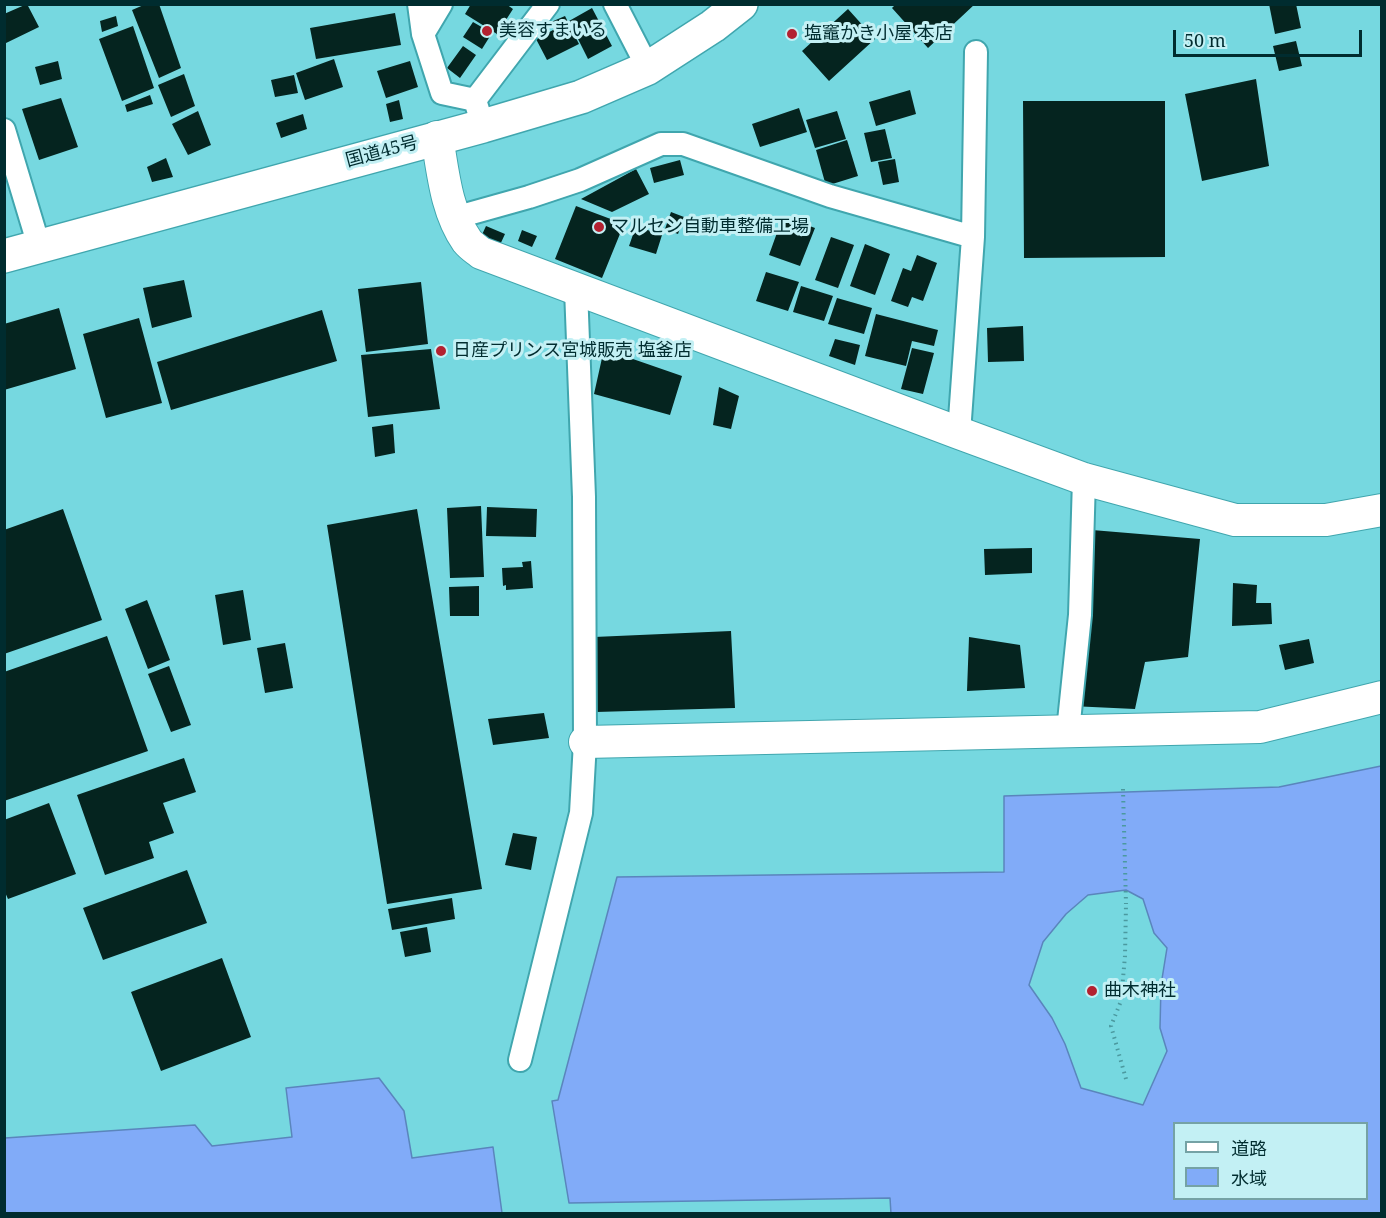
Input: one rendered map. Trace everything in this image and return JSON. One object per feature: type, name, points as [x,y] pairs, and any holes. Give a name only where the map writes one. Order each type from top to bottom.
[{"type":"highway","name":"国道45号","points":[[4,256],[437,137],[479,113],[581,97],[648,68],[714,26],[741,4]]},
{"type":"street","points":[[419,4],[423,34],[442,93],[479,113],[548,4]]},
{"type":"street","points":[[423,34],[441,4]]},
{"type":"street","points":[[615,4],[648,68]]},
{"type":"street","points":[[959,433],[973,237],[976,52]]},
{"type":"street","points":[[4,130],[39,246]]},
{"type":"street","points":[[437,137],[454,218],[468,243],[481,253],[1084,479],[1235,519],[1326,520],[1382,510]]},
{"type":"street","points":[[454,218],[580,180],[661,144],[683,144],[830,196],[973,237]]},
{"type":"street","points":[[520,1060],[580,813],[585,742],[584,498],[576,289]]},
{"type":"street","points":[[1068,731],[1080,615],[1084,479]]},
{"type":"street","points":[[585,742],[1260,728],[1382,697]]},
{"type":"path","points":[[1123,789],[1125,956],[1120,1001],[1111,1026],[1126,1079]]},
{"type":"water","points":[[1381,766],[1381,1213],[891,1214],[890,1198],[569,1203],[552,1101],[558,1100],[617,877],[1004,872],[1004,796],[1279,787]],"holes":[[[1126,890],[1143,899],[1154,933],[1167,948],[1161,985],[1160,1028],[1167,1051],[1143,1105],[1081,1088],[1065,1044],[1052,1018],[1029,985],[1043,942],[1066,914],[1088,895]]]},
{"type":"water","points":[[379,1078],[404,1111],[412,1158],[493,1147],[502,1213],[5,1213],[5,1138],[195,1125],[212,1146],[292,1137],[286,1088]]},
{"type":"building","points":[[27,4],[39,27],[4,44],[4,14]]},
{"type":"building","points":[[146,4],[159,4],[181,68],[159,78],[132,10]]},
{"type":"building","points":[[471,4],[506,4],[513,9],[497,34],[465,14]]},
{"type":"building","points":[[896,4],[975,4],[928,48],[892,8]]},
{"type":"building","points":[[1269,4],[1296,4],[1301,28],[1275,34]]},
{"type":"building","points":[[592,8],[612,46],[588,59],[569,21]]},
{"type":"building","points":[[848,9],[875,39],[829,81],[802,51]]},
{"type":"building","points":[[395,13],[401,45],[316,59],[310,28]]},
{"type":"building","points":[[116,16],[118,26],[102,32],[100,21]]},
{"type":"building","points":[[565,16],[579,44],[547,60],[536,39],[555,29],[551,22]]},
{"type":"building","points":[[473,22],[492,33],[482,49],[463,37]]},
{"type":"building","points":[[133,26],[154,88],[122,101],[99,39]]},
{"type":"building","points":[[1296,41],[1302,66],[1279,71],[1273,46]]},
{"type":"building","points":[[463,46],[476,55],[460,78],[447,68]]},
{"type":"building","points":[[334,59],[343,87],[305,100],[296,73]]},
{"type":"building","points":[[58,61],[62,79],[40,85],[35,67]]},
{"type":"building","points":[[410,61],[418,87],[386,98],[377,71]]},
{"type":"building","points":[[184,74],[195,106],[171,117],[158,85]]},
{"type":"building","points":[[294,75],[298,93],[275,97],[271,80]]},
{"type":"building","points":[[1256,79],[1269,166],[1202,181],[1185,94]]},
{"type":"building","points":[[910,90],[916,114],[876,126],[869,102]]},
{"type":"building","points":[[150,95],[153,104],[127,112],[125,105]]},
{"type":"building","points":[[61,98],[78,147],[39,160],[22,109]]},
{"type":"building","points":[[399,100],[403,119],[390,122],[386,104]]},
{"type":"building","points":[[1023,101],[1165,101],[1165,257],[1024,258]]},
{"type":"building","points":[[799,108],[807,132],[760,147],[752,124]]},
{"type":"building","points":[[198,111],[211,145],[188,155],[172,124]]},
{"type":"building","points":[[837,111],[846,139],[815,148],[806,120]]},
{"type":"building","points":[[303,114],[307,129],[281,138],[276,123]]},
{"type":"building","points":[[885,129],[892,158],[871,162],[864,133]]},
{"type":"building","points":[[847,140],[858,176],[826,186],[816,150]]},
{"type":"building","points":[[166,158],[173,177],[152,182],[147,167]]},
{"type":"building","points":[[895,159],[899,182],[883,185],[878,162]]},
{"type":"building","points":[[680,160],[684,175],[654,183],[650,168]]},
{"type":"building","points":[[636,169],[649,194],[612,212],[581,199]]},
{"type":"building","points":[[576,206],[624,224],[602,278],[555,259]]},
{"type":"building","points":[[671,212],[684,217],[678,234],[665,229]]},
{"type":"building","points":[[783,216],[815,228],[800,266],[769,255]]},
{"type":"building","points":[[486,226],[505,234],[499,247],[480,239]]},
{"type":"building","points":[[636,226],[662,235],[656,254],[629,246]]},
{"type":"building","points":[[522,230],[537,236],[532,247],[518,241]]},
{"type":"building","points":[[831,237],[854,245],[838,288],[815,280]]},
{"type":"building","points":[[865,244],[890,254],[875,295],[850,286]]},
{"type":"building","points":[[917,255],[937,263],[923,301],[912,297],[908,307],[891,301],[903,268],[911,271]]},
{"type":"building","points":[[766,272],[799,282],[788,311],[756,301]]},
{"type":"building","points":[[184,280],[192,317],[152,328],[143,288]]},
{"type":"building","points":[[421,282],[428,344],[366,352],[358,289]]},
{"type":"building","points":[[801,286],[833,296],[824,321],[793,312]]},
{"type":"building","points":[[837,298],[872,308],[864,334],[828,324]]},
{"type":"building","points":[[59,308],[76,369],[4,390],[4,324]]},
{"type":"building","points":[[322,310],[337,361],[171,410],[157,362]]},
{"type":"building","points":[[876,314],[938,330],[934,346],[912,341],[906,366],[865,356]]},
{"type":"building","points":[[139,318],[162,403],[106,418],[83,334]]},
{"type":"building","points":[[1023,326],[1024,361],[988,362],[987,328]]},
{"type":"building","points":[[835,339],[860,345],[855,365],[829,356]]},
{"type":"building","points":[[912,348],[934,353],[923,394],[901,389]]},
{"type":"building","points":[[431,349],[440,409],[368,417],[361,355]]},
{"type":"building","points":[[604,349],[682,376],[670,415],[594,394]]},
{"type":"building","points":[[719,387],[739,396],[731,429],[713,425]]},
{"type":"building","points":[[393,424],[395,453],[375,457],[372,427]]},
{"type":"building","points":[[481,506],[484,577],[450,578],[447,508]]},
{"type":"building","points":[[487,507],[537,509],[536,537],[486,536]]},
{"type":"building","points":[[63,509],[102,620],[4,654],[4,530]]},
{"type":"building","points":[[417,509],[482,889],[387,904],[327,525]]},
{"type":"building","points":[[1092,530],[1200,539],[1188,657],[1145,662],[1135,709],[1071,706]]},
{"type":"building","points":[[1032,548],[1032,573],[985,575],[984,549]]},
{"type":"building","points":[[531,561],[533,588],[506,590],[506,585],[503,586],[502,568],[523,567],[522,562]]},
{"type":"building","points":[[1233,583],[1257,585],[1256,603],[1271,603],[1272,624],[1232,626]]},
{"type":"building","points":[[479,586],[479,616],[450,616],[449,587]]},
{"type":"building","points":[[243,590],[251,640],[223,645],[215,595]]},
{"type":"building","points":[[147,600],[170,660],[148,669],[125,609]]},
{"type":"building","points":[[731,631],[735,708],[596,712],[594,637]]},
{"type":"building","points":[[107,636],[148,751],[4,801],[4,672]]},
{"type":"building","points":[[969,637],[1020,645],[1025,688],[967,691]]},
{"type":"building","points":[[1309,639],[1314,663],[1285,670],[1279,645]]},
{"type":"building","points":[[285,643],[293,688],[265,693],[257,648]]},
{"type":"building","points":[[169,666],[191,725],[171,732],[148,674]]},
{"type":"building","points":[[544,713],[549,738],[493,745],[488,719]]},
{"type":"building","points":[[184,758],[196,792],[163,803],[174,833],[149,842],[154,858],[105,875],[77,795]]},
{"type":"building","points":[[49,803],[76,874],[8,899],[4,890],[4,820]]},
{"type":"building","points":[[513,833],[537,837],[531,870],[505,865]]},
{"type":"building","points":[[187,870],[207,923],[103,960],[83,908]]},
{"type":"building","points":[[452,898],[455,919],[392,930],[388,909]]},
{"type":"building","points":[[427,927],[431,952],[405,957],[400,932]]},
{"type":"building","points":[[222,958],[251,1037],[161,1071],[131,992]]},
{"type":"place","name":"美容すまいる","points":[[487,31]]},
{"type":"place","name":"塩竈かき小屋 本店","points":[[792,34]]},
{"type":"place","name":"マルセン自動車整備工場","points":[[599,227]]},
{"type":"place","name":"日産プリンス宮城販売 塩釜店","points":[[441,351]]},
{"type":"place","name":"曲木神社","points":[[1092,991]]}]
